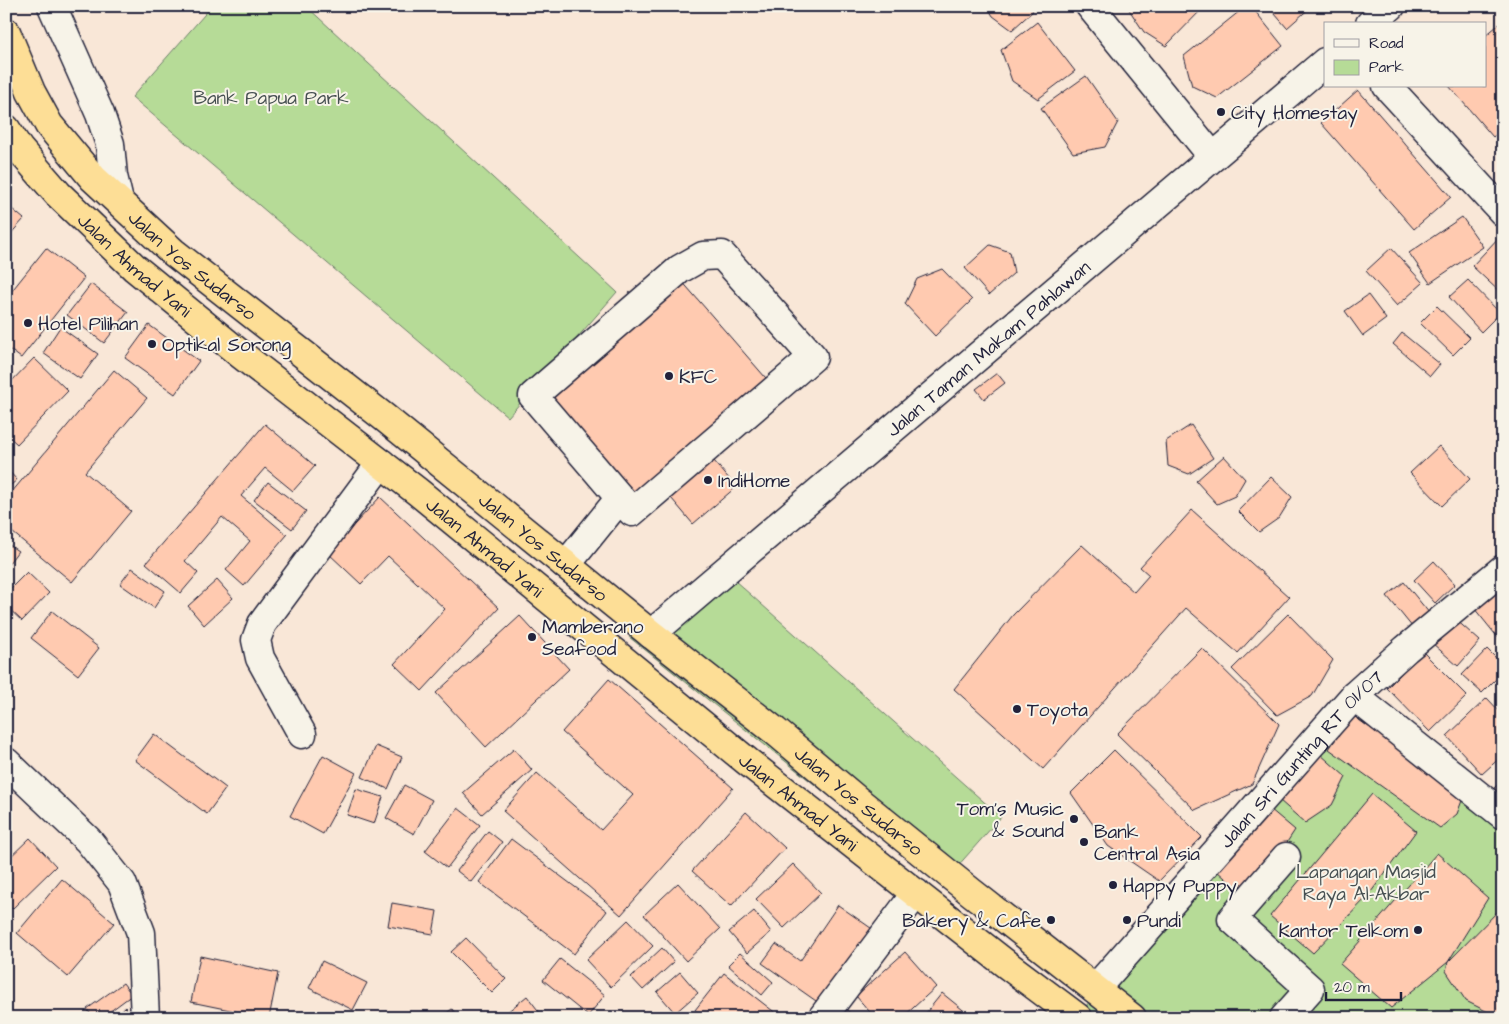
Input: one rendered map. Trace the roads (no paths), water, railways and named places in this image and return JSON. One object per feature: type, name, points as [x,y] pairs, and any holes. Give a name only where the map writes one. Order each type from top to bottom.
[{"type":"highway","name":"Jalan Yos Sudarso","points":[[6,32],[31,92],[49,125],[93,178],[173,252],[385,418],[857,800],[1132,1018]]},
{"type":"highway","name":"Jalan Ahmad Yani","points":[[6,129],[18,149],[58,194],[135,268],[239,353],[381,463],[748,762],[1078,1018]]},
{"type":"highway","points":[[748,762],[774,731]]},
{"type":"street","points":[[52,6],[100,114],[110,144],[118,201]]},
{"type":"street","points":[[1090,6],[1213,157]]},
{"type":"street","points":[[1372,22],[1391,6]]},
{"type":"street","name":"Jalan Taman Makam Pahlawan","points":[[651,634],[1324,63]]},
{"type":"street","points":[[1389,88],[1503,212]]},
{"type":"street","points":[[722,254],[813,357],[632,512],[620,498],[533,396],[680,268],[703,256],[722,254]]},
{"type":"street","points":[[302,734],[260,658],[256,640],[262,624],[381,463]]},
{"type":"street","points":[[566,566],[620,498]]},
{"type":"street","name":"Jalan Sri Gunting RT 01/07","points":[[1095,989],[1354,696],[1406,648],[1503,569]]},
{"type":"street","points":[[1354,696],[1503,815]]},
{"type":"street","points":[[6,762],[88,840],[122,882],[141,933],[145,1018]]},
{"type":"street","points":[[1284,1018],[1310,989],[1232,919],[1286,857]]},
{"type":"street","points":[[822,1018],[916,893]]},
{"type":"place","name":"City Homestay","points":[[1221,112]]},
{"type":"place","name":"Hotel Pilihan","points":[[28,323]]},
{"type":"place","name":"Optikal Sorong","points":[[152,344]]},
{"type":"place","name":"KFC","points":[[669,376]]},
{"type":"place","name":"IndiHome","points":[[708,480]]},
{"type":"place","name":"Mamberano Seafood","points":[[532,637]]},
{"type":"place","name":"Toyota","points":[[1017,709]]},
{"type":"place","name":"Tom's Music & Sound","points":[[1074,819]]},
{"type":"place","name":"Bank Central Asia","points":[[1084,842]]},
{"type":"place","name":"Happy Puppy","points":[[1113,885]]},
{"type":"place","name":"Bakery & Cafe","points":[[1051,920]]},
{"type":"place","name":"Pundi","points":[[1127,920]]},
{"type":"place","name":"Kantor Telkom","points":[[1418,930]]},
{"type":"park label","name":"Bank Papua Park","points":[[271,97]]},
{"type":"park label","name":"Lapangan Masjid Raya Al-Akbar","points":[[1366,882]]}]
